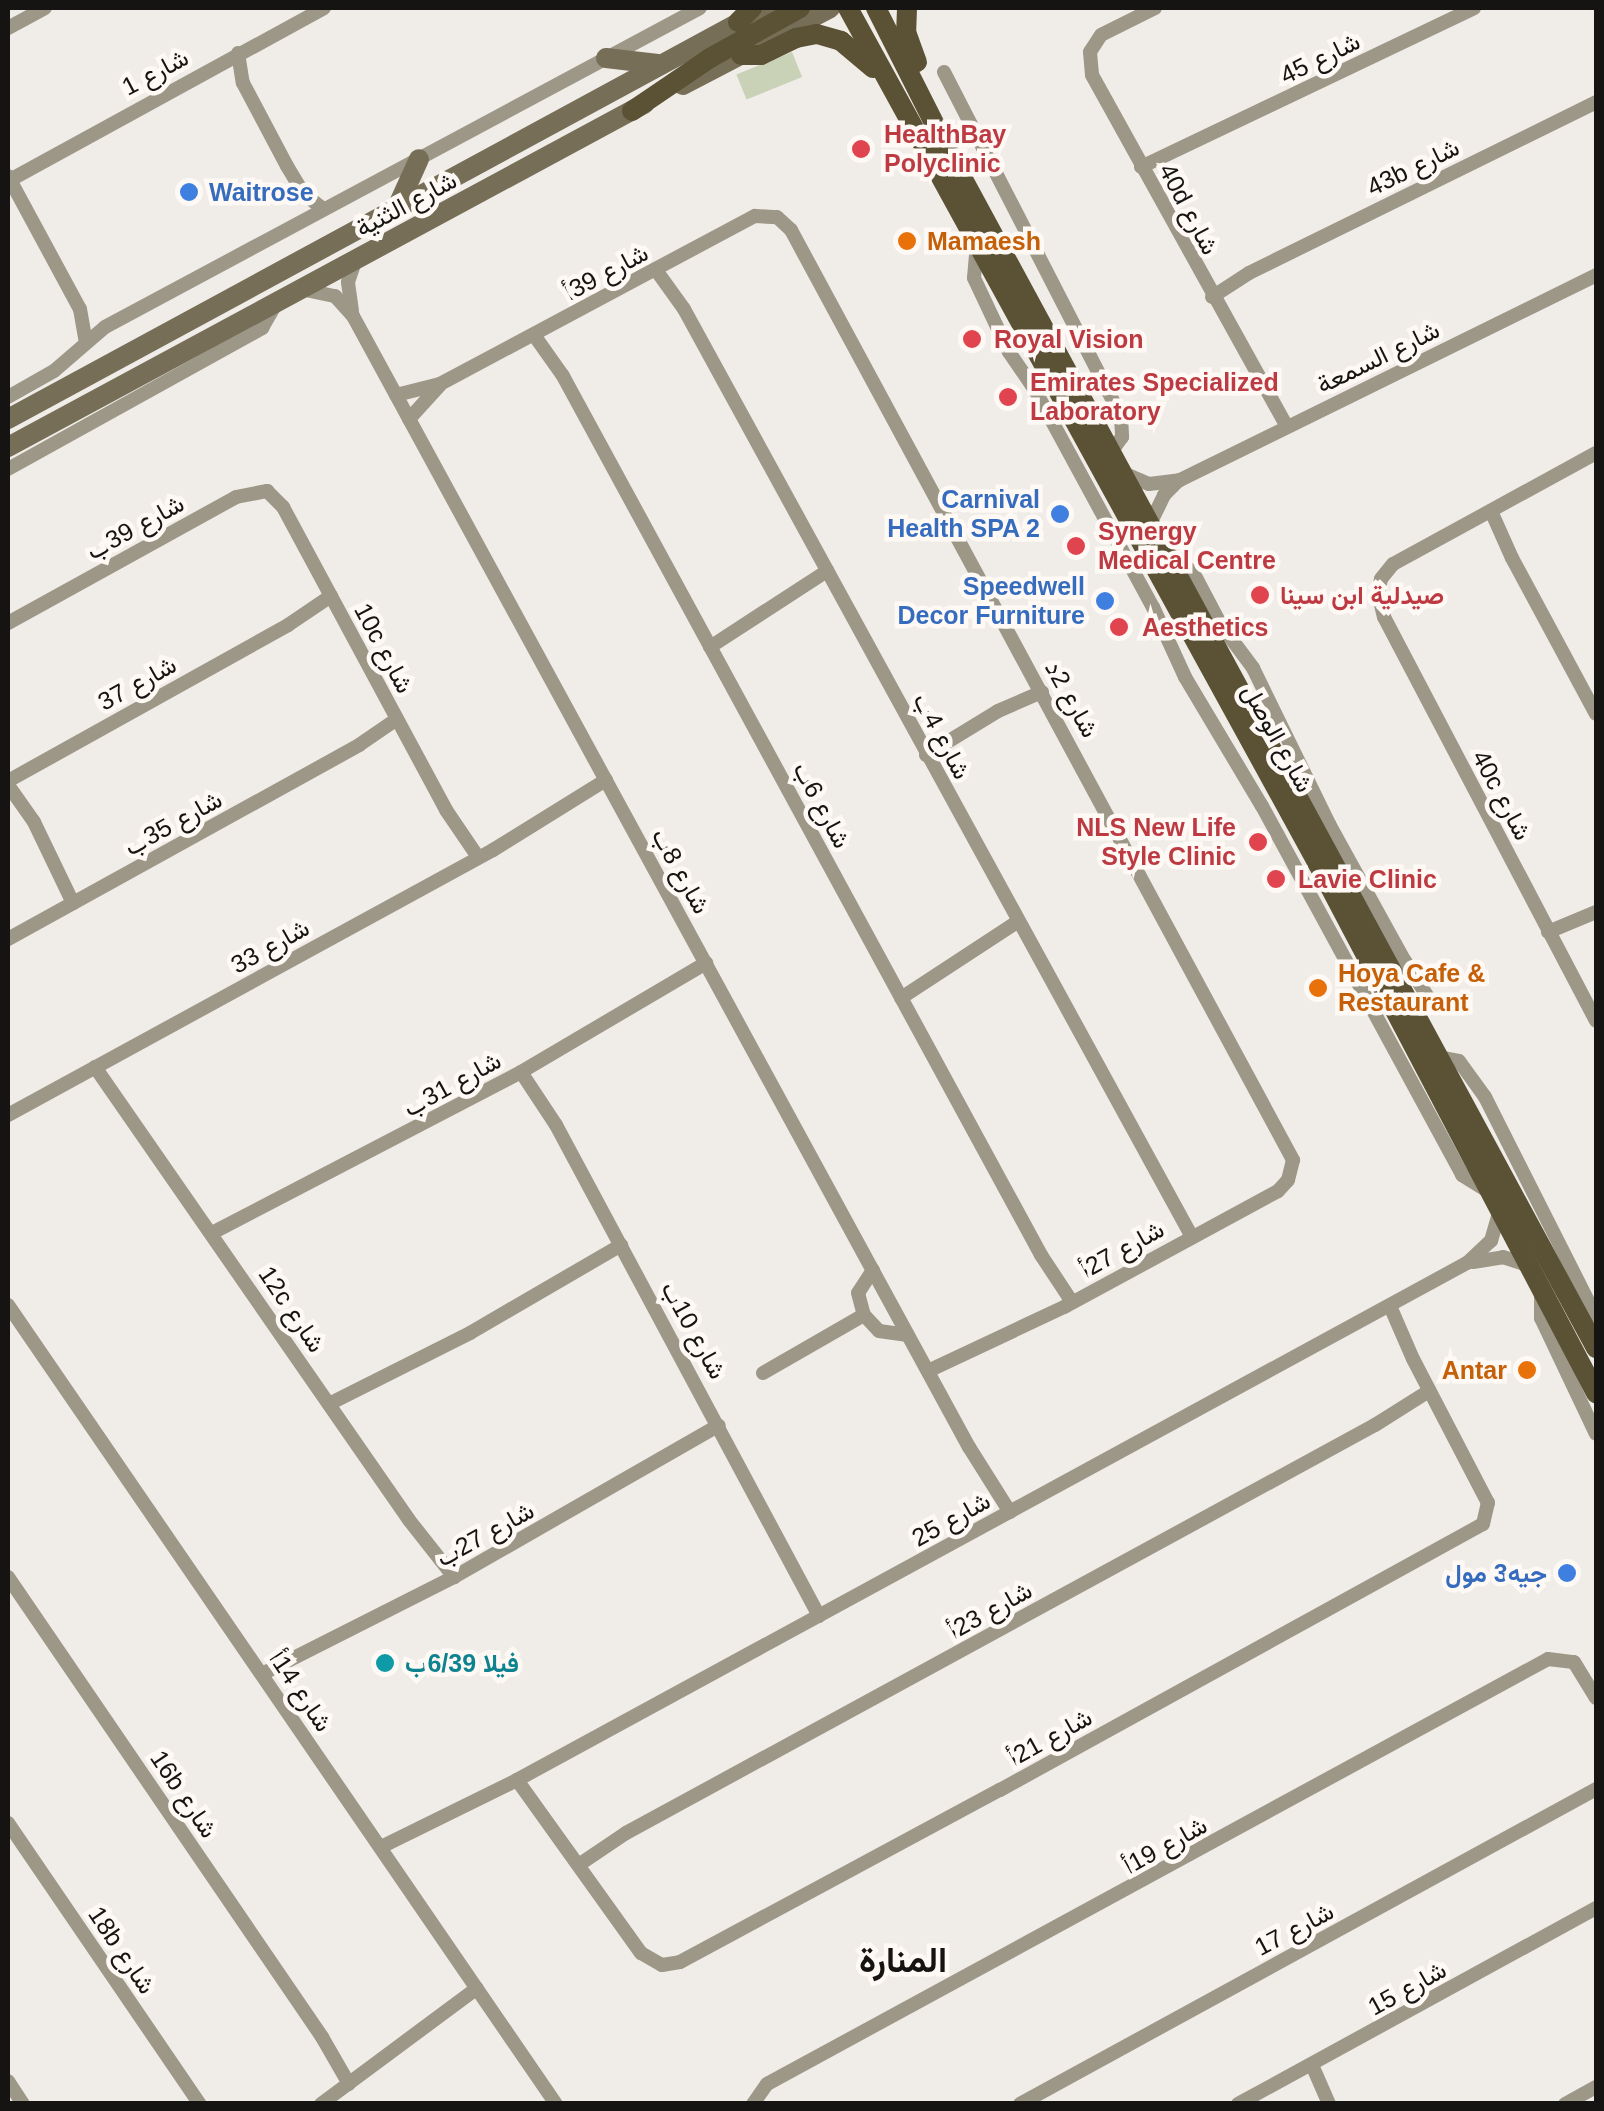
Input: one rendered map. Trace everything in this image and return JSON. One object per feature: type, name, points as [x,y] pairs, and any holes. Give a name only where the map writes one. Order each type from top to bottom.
[{"type":"main road","name":"شارع الثنية","points":[[8,419],[235,300],[745,15],[766,8]]},
{"type":"main road","points":[[632,111],[715,54],[800,8]]},
{"type":"main road","name":"شارع الثنية","points":[[8,447],[830,8]]},
{"type":"main road","name":"شارع الوصل","points":[[848,8],[895,94],[1111,452],[1596,1348]]},
{"type":"main road","points":[[858,8],[918,114],[958,170]]},
{"type":"main road","name":"شارع الوصل","points":[[876,8],[926,101],[992,249],[1596,1393]]},
{"type":"main road","points":[[907,8],[906,32],[927,85],[926,101]]},
{"type":"main road","points":[[741,55],[763,55],[805,35],[832,36],[865,58],[895,94]]},
{"type":"main road","points":[[606,58],[660,64]]},
{"type":"main road","points":[[395,212],[419,159]]},
{"type":"main road","points":[[194,347],[186,342],[187,336],[223,316],[235,300]]},
{"type":"street","points":[[8,28],[45,8]]},
{"type":"street","name":"شارع 1","points":[[9,178],[324,8]]},
{"type":"street","points":[[8,397],[54,371],[105,327],[700,8]]},
{"type":"street","name":"40d شارع","points":[[1155,8],[1109,29],[1090,52],[1094,81],[1282,429]]},
{"type":"street","name":"شارع 45","points":[[1144,172],[1474,8]]},
{"type":"street","points":[[238,53],[243,83],[300,189],[323,209]]},
{"type":"street","points":[[220,63],[243,83]]},
{"type":"street","points":[[944,72],[1121,416],[1122,436],[1111,452]]},
{"type":"street","name":"43b شارع","points":[[1210,293],[1596,102]]},
{"type":"street","points":[[9,178],[80,309],[86,342]]},
{"type":"street","points":[[300,189],[301,221]]},
{"type":"street","name":"شارع 39أ","points":[[396,394],[440,384],[756,216],[777,217],[791,230]]},
{"type":"street","name":"شارع 2د","points":[[791,230],[1290,1148],[1291,1174],[1278,1190]]},
{"type":"street","points":[[992,249],[1032,248]]},
{"type":"street","name":"شارع 8ب","points":[[356,259],[348,282],[353,316],[1006,1514]]},
{"type":"street","name":"شارع 4ب","points":[[661,268],[1188,1239]]},
{"type":"street","name":"شارع السمعة","points":[[1150,524],[1164,495],[1180,480],[1596,274]]},
{"type":"street","points":[[300,290],[335,296],[353,316]]},
{"type":"street","points":[[8,469],[262,328],[276,303]]},
{"type":"street","points":[[80,309],[105,327]]},
{"type":"street","name":"شارع 6ب","points":[[538,333],[1068,1304]]},
{"type":"street","name":"شارع 39أ","points":[[409,419],[440,384]]},
{"type":"street","points":[[1596,453],[1487,513],[1596,714]]},
{"type":"street","points":[[1122,472],[1149,484],[1180,480]]},
{"type":"street","name":"شارع 39ب","points":[[8,623],[246,492],[267,491],[283,507]]},
{"type":"street","name":"10c شارع","points":[[283,507],[474,860]]},
{"type":"street","name":"40c شارع","points":[[1487,513],[1394,564],[1378,586],[1384,618],[1596,1021]]},
{"type":"street","points":[[1162,550],[1190,567],[1217,619],[1250,661],[1330,824],[1431,1002]]},
{"type":"street","points":[[708,643],[829,576]]},
{"type":"street","name":"شارع 37","points":[[10,781],[333,600]]},
{"type":"street","points":[[924,751],[1039,688]]},
{"type":"street","name":"شارع 35ب","points":[[8,939],[399,723]]},
{"type":"street","points":[[10,781],[77,901]]},
{"type":"street","name":"شارع 33","points":[[8,1116],[608,785]]},
{"type":"street","points":[[1550,936],[1596,912]]},
{"type":"street","points":[[898,993],[1020,926]]},
{"type":"street","points":[[1398,982],[1404,960]]},
{"type":"street","name":"شارع 31ب","points":[[216,1237],[708,968]]},
{"type":"street","points":[[1438,1056],[1459,1061],[1485,1098],[1596,1318]]},
{"type":"street","name":"12c شارع","points":[[101,1064],[449,1580]]},
{"type":"street","name":"شارع 10ب","points":[[526,1069],[823,1613]]},
{"type":"street","name":"شارع 27أ","points":[[931,1376],[1278,1190]]},
{"type":"street","name":"شارع 25","points":[[384,1851],[453,1810],[521,1777],[1468,1263],[1491,1241],[1499,1213]]},
{"type":"street","points":[[333,1409],[624,1248]]},
{"type":"street","name":"شارع 25","points":[[1468,1263],[1497,1257],[1527,1265]]},
{"type":"street","points":[[873,1270],[858,1293],[864,1315],[879,1332],[908,1334]]},
{"type":"street","points":[[1541,1290],[1541,1318],[1596,1434]]},
{"type":"street","name":"شارع 14أ","points":[[8,1305],[556,2104]]},
{"type":"street","points":[[1384,1309],[1431,1395]]},
{"type":"street","points":[[763,1373],[864,1315]]},
{"type":"street","name":"شارع 23أ","points":[[577,1860],[1431,1395]]},
{"type":"street","name":"شارع 21أ","points":[[577,1860],[640,1953],[662,1966],[680,1962],[1478,1528],[1486,1519],[1488,1503],[1431,1395]]},
{"type":"street","name":"شارع 27ب","points":[[265,1679],[722,1429]]},
{"type":"street","name":"16b شارع","points":[[8,1576],[353,2081]]},
{"type":"street","name":"شارع 19أ","points":[[753,2104],[767,2084],[1548,1659],[1565,1658],[1581,1670],[1596,1698]]},
{"type":"street","points":[[521,1777],[577,1860]]},
{"type":"street","name":"شارع 17","points":[[1020,2104],[1594,1792]]},
{"type":"street","name":"18b شارع","points":[[8,1823],[200,2104]]},
{"type":"street","name":"شارع 15","points":[[1238,2104],[1596,1908]]},
{"type":"street","points":[[320,2104],[480,1993]]},
{"type":"street","points":[[1307,2068],[1326,2104]]},
{"type":"street","points":[[8,2082],[22,2104]]},
{"type":"street","points":[[1565,2104],[1596,2086]]},
{"type":"green space","points":[[792,52],[802,77],[746,100],[736,74]]},
{"type":"place","name":"HealthBay Polyclinic","points":[[861,149]]},
{"type":"place","name":"Waitrose","points":[[189,192]]},
{"type":"place","name":"Mamaesh","points":[[907,241]]},
{"type":"place","name":"Royal Vision","points":[[972,339]]},
{"type":"place","name":"Emirates Specialized Laboratory","points":[[1008,397]]},
{"type":"place","name":"Carnival Health SPA 2","points":[[1060,514]]},
{"type":"place","name":"Synergy Medical Centre","points":[[1076,546]]},
{"type":"place","name":"صيدلية ابن سينا","points":[[1260,595]]},
{"type":"place","name":"Speedwell Decor Furniture","points":[[1105,601]]},
{"type":"place","name":"Aesthetics","points":[[1119,627]]},
{"type":"place","name":"NLS New Life Style Clinic","points":[[1258,842]]},
{"type":"place","name":"Lavie Clinic","points":[[1276,879]]},
{"type":"place","name":"Hoya Cafe & Restaurant","points":[[1318,988]]},
{"type":"place","name":"Antar","points":[[1527,1370]]},
{"type":"place","name":"جيه3 مول","points":[[1567,1573]]},
{"type":"place","name":"فيلا 6/39ب","points":[[385,1663]]},
{"type":"district","name":"المنارة","points":[[903,1960]]}]
